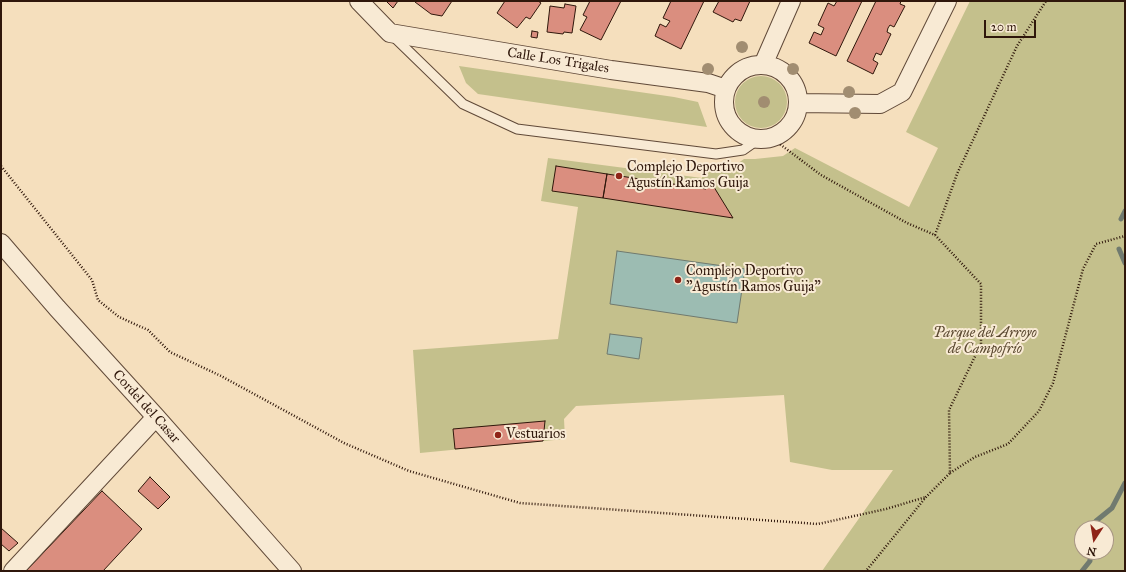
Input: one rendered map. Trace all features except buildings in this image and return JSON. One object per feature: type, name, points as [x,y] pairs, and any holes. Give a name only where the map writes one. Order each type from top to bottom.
[{"type":"street","points":[[359,1],[390,33]]},
{"type":"street","points":[[763,65],[791,1]]},
{"type":"street","points":[[798,103],[880,104],[902,92],[947,1]]},
{"type":"street","name":"Calle Los Trigales","points":[[390,33],[604,68],[708,83],[726,89]]},
{"type":"street","points":[[763,65],[774,67],[784,73],[792,82],[798,103],[790,124],[781,132],[765,138],[748,136],[738,131],[730,123],[725,112],[724,101],[726,89],[731,79],[740,71],[751,66],[763,65]]},
{"type":"street","name":"Cordel del Casar","points":[[1,244],[292,571]]},
{"type":"street","points":[[13,571],[156,417]]},
{"type":"lane","points":[[390,33],[463,104],[517,129],[716,154],[743,150],[765,138]]},
{"type":"path","points":[[935,235],[957,174],[1017,46],[1046,1]]},
{"type":"path","points":[[765,138],[821,175],[907,223],[935,235],[981,284],[981,344],[949,410],[950,473]]},
{"type":"path","points":[[1,166],[92,280],[98,300],[119,317],[148,330],[170,352],[222,376],[344,443],[409,471],[520,503],[818,524],[886,510],[926,497]]},
{"type":"path","points":[[866,571],[926,497],[950,473],[974,457],[1008,444],[1039,411],[1053,383],[1083,269],[1096,244],[1125,236]]},
{"type":"green space","name":"Parque del Arroyo de Campofrío","points":[[970,1],[1125,1],[1125,571],[822,571],[893,470],[832,470],[790,462],[784,395],[576,406],[564,419],[565,439],[420,453],[413,350],[558,339],[578,207],[541,201],[548,158],[702,178],[703,168],[722,170],[734,166],[744,159],[783,156],[795,148],[909,207],[938,148],[906,132]]},
{"type":"green space","points":[[459,66],[674,97],[698,102],[707,127],[478,94],[466,83]]},
{"type":"green space","points":[[756,76],[766,76],[776,80],[783,87],[787,97],[787,107],[783,117],[776,124],[766,128],[756,128],[746,124],[739,117],[735,107],[735,97],[739,87],[746,80]]},
{"type":"water","points":[[617,251],[745,269],[737,323],[610,304]]},
{"type":"water","points":[[610,334],[642,338],[639,359],[607,354]]},
{"type":"waterway","points":[[1121,219],[1125,211]]},
{"type":"waterway","points":[[1119,249],[1125,263]]},
{"type":"waterway","points":[[1097,520],[1112,508],[1125,483]]},
{"type":"waterway","points":[[1082,571],[1090,560]]},
{"type":"place","name":"Complejo Deportivo Agustín Ramos Guija","points":[[619,176]]},
{"type":"place","name":"Complejo Deportivo \"Agustín Ramos Guija\"","points":[[678,280]]},
{"type":"place","name":"Vestuarios","points":[[498,435]]}]
